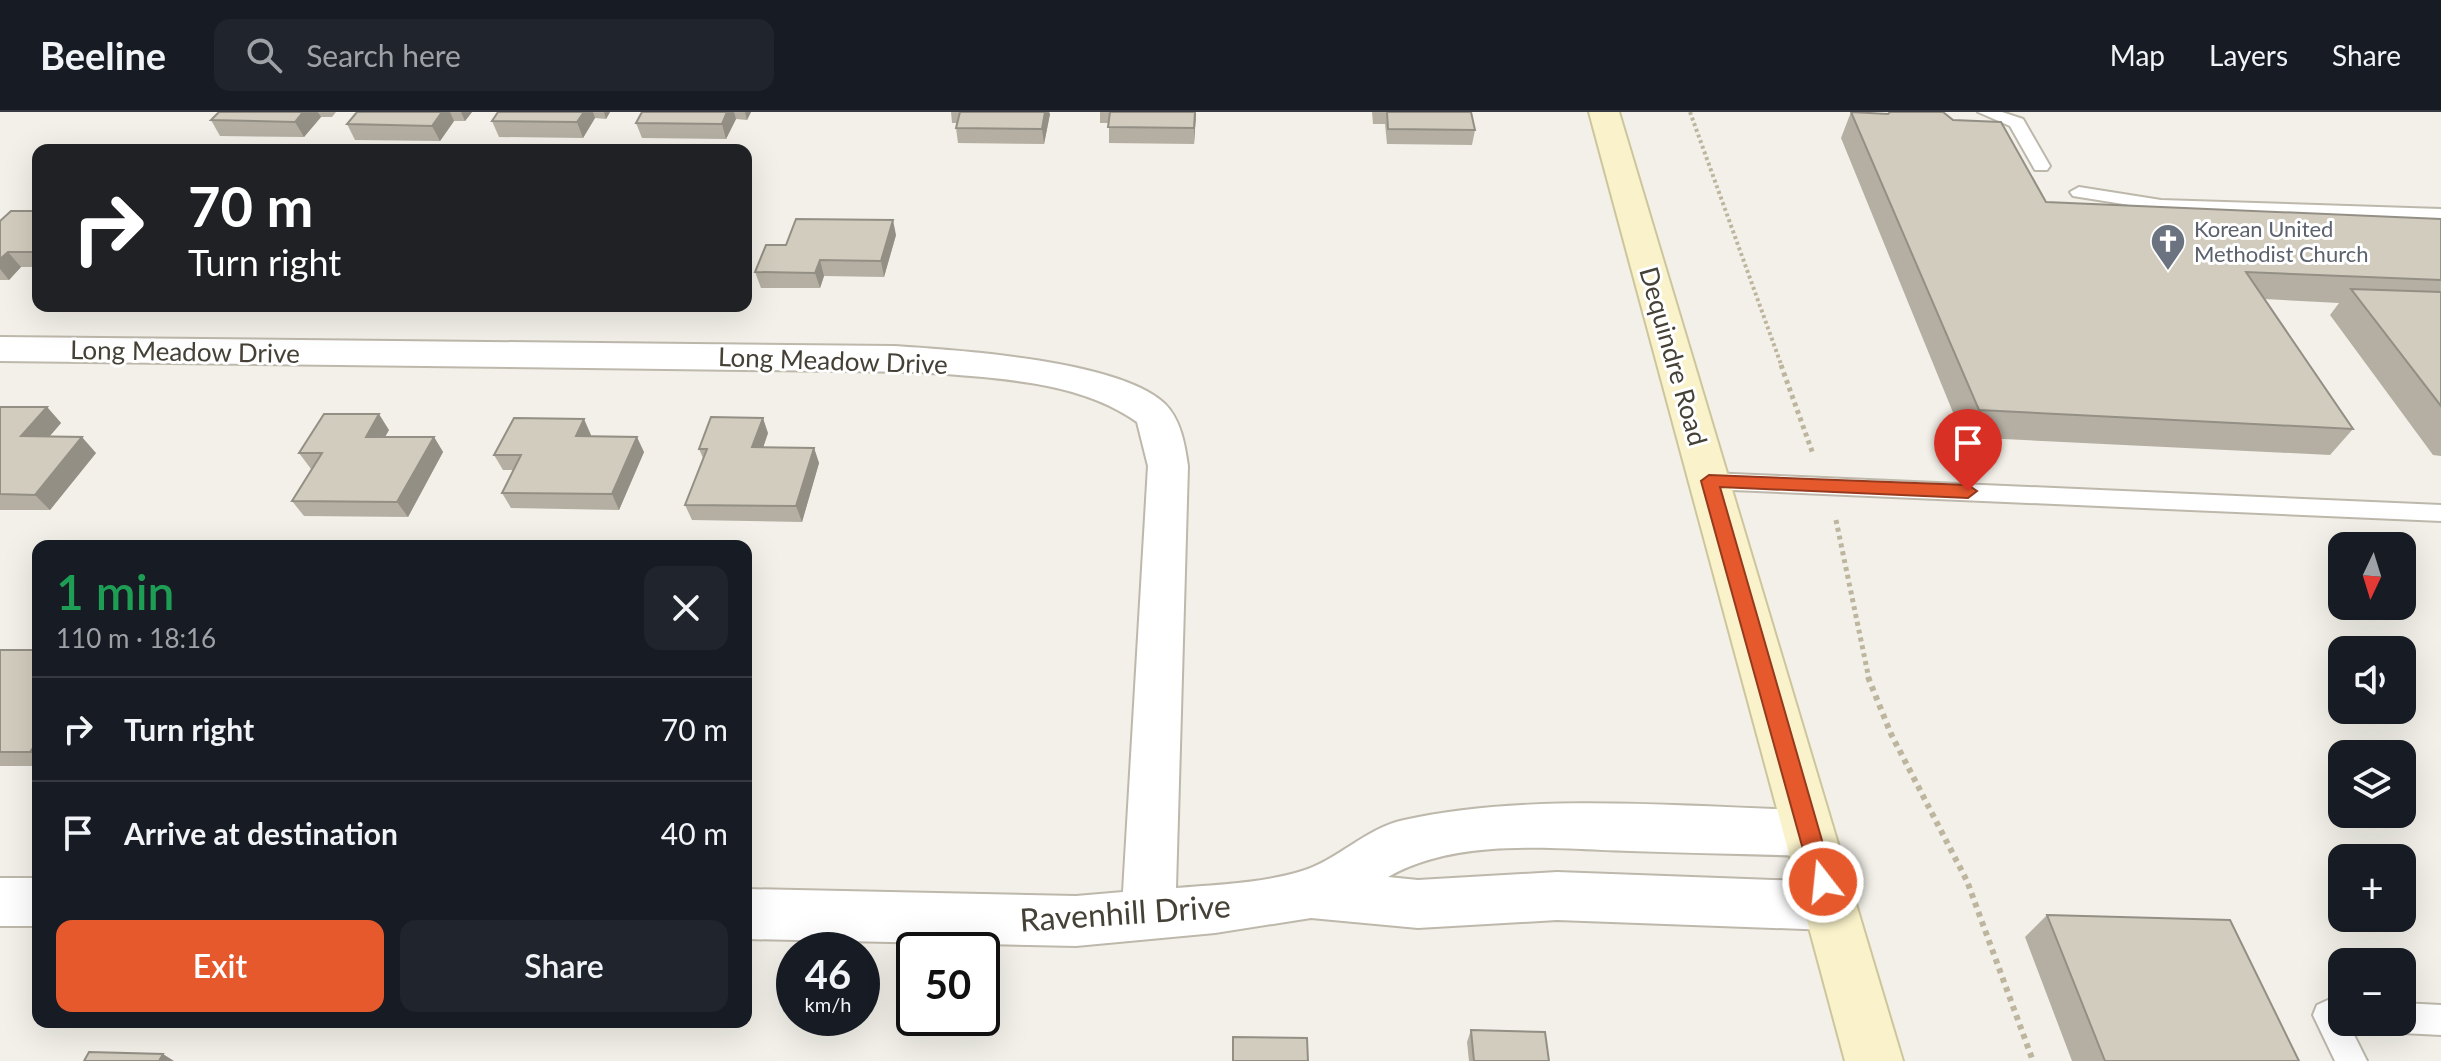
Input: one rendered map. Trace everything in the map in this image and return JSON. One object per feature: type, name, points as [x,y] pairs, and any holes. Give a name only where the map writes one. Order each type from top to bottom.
[{"type":"main road","name":"Dequindre Road","points":[[1604,112],[1874,1061]]},
{"type":"street","name":"Long Meadow Drive","points":[[0,349],[893,358],[948,362],[1062,379],[1100,386],[1130,398],[1151,414],[1164,437],[1168,466],[1149,916]]},
{"type":"street","name":"Ravenhill Drive","points":[[1311,894],[1401,843],[1472,830],[1524,826],[1809,833]]},
{"type":"street","name":"Ravenhill Drive","points":[[752,914],[1076,921],[1149,916],[1311,894],[1418,904],[1557,896],[1830,906]]},
{"type":"street","points":[[0,902],[32,902]]},
{"type":"lane","points":[[1986,112],[2017,123],[2041,166]]},
{"type":"lane","points":[[2079,192],[2119,201],[2441,215]]},
{"type":"lane","points":[[1709,481],[2441,513]]},
{"type":"lane","points":[[2416,1019],[2441,1020]]},
{"type":"lane","points":[[2338,1036],[2351,1061]]},
{"type":"path","points":[[1690,112],[1816,464]]},
{"type":"path","points":[[1832,509],[1843,542],[1857,635],[1874,695],[1887,728],[1957,859],[2033,1061]]},
{"type":"building","points":[[219,112],[303,112],[295,122],[211,120]]},
{"type":"building","points":[[357,112],[442,112],[432,126],[347,124]]},
{"type":"building","points":[[498,112],[584,112],[577,122],[492,121]]},
{"type":"building","points":[[642,112],[727,112],[722,124],[636,123]]},
{"type":"building","points":[[960,112],[1045,112],[1042,129],[956,128]]},
{"type":"building","points":[[1110,112],[1195,112],[1194,128],[1108,127]]},
{"type":"building","points":[[1387,112],[1471,112],[1475,130],[1388,129]]},
{"type":"building","name":"Korean United Methodist Church","points":[[1851,112],[1943,112],[1953,120],[2001,122],[2046,202],[2441,219],[2441,280],[2246,272],[2353,429],[1979,410]]},
{"type":"building","points":[[11,211],[32,211],[32,252],[8,252],[0,259],[0,221]]},
{"type":"building","points":[[796,219],[893,220],[881,261],[820,260],[815,273],[755,272],[766,245],[786,245]]},
{"type":"building","points":[[2351,289],[2441,292],[2441,406]]},
{"type":"building","points":[[0,407],[47,407],[21,436],[82,437],[35,495],[0,494]]},
{"type":"building","points":[[324,414],[379,414],[366,437],[434,437],[397,502],[292,501],[322,453],[299,453]]},
{"type":"building","points":[[711,417],[763,418],[752,447],[814,448],[796,506],[685,505],[707,449],[699,449]]},
{"type":"building","points":[[514,418],[584,419],[576,436],[637,437],[612,494],[502,493],[521,455],[494,455]]},
{"type":"building","points":[[0,650],[32,650],[32,749],[30,752],[0,752]]},
{"type":"building","points":[[2047,915],[2230,920],[2299,1061],[2105,1061]]},
{"type":"building","points":[[1471,1030],[1545,1032],[1549,1061],[1474,1061]]},
{"type":"building","points":[[1233,1037],[1307,1038],[1308,1061],[1233,1061]]},
{"type":"building","points":[[89,1052],[163,1054],[159,1061],[84,1061]]},
{"type":"place","name":"Korean United Methodist Church","points":[[2168,272]]},
{"type":"route","points":[[1823,882],[1709,481],[1968,491]]}]
